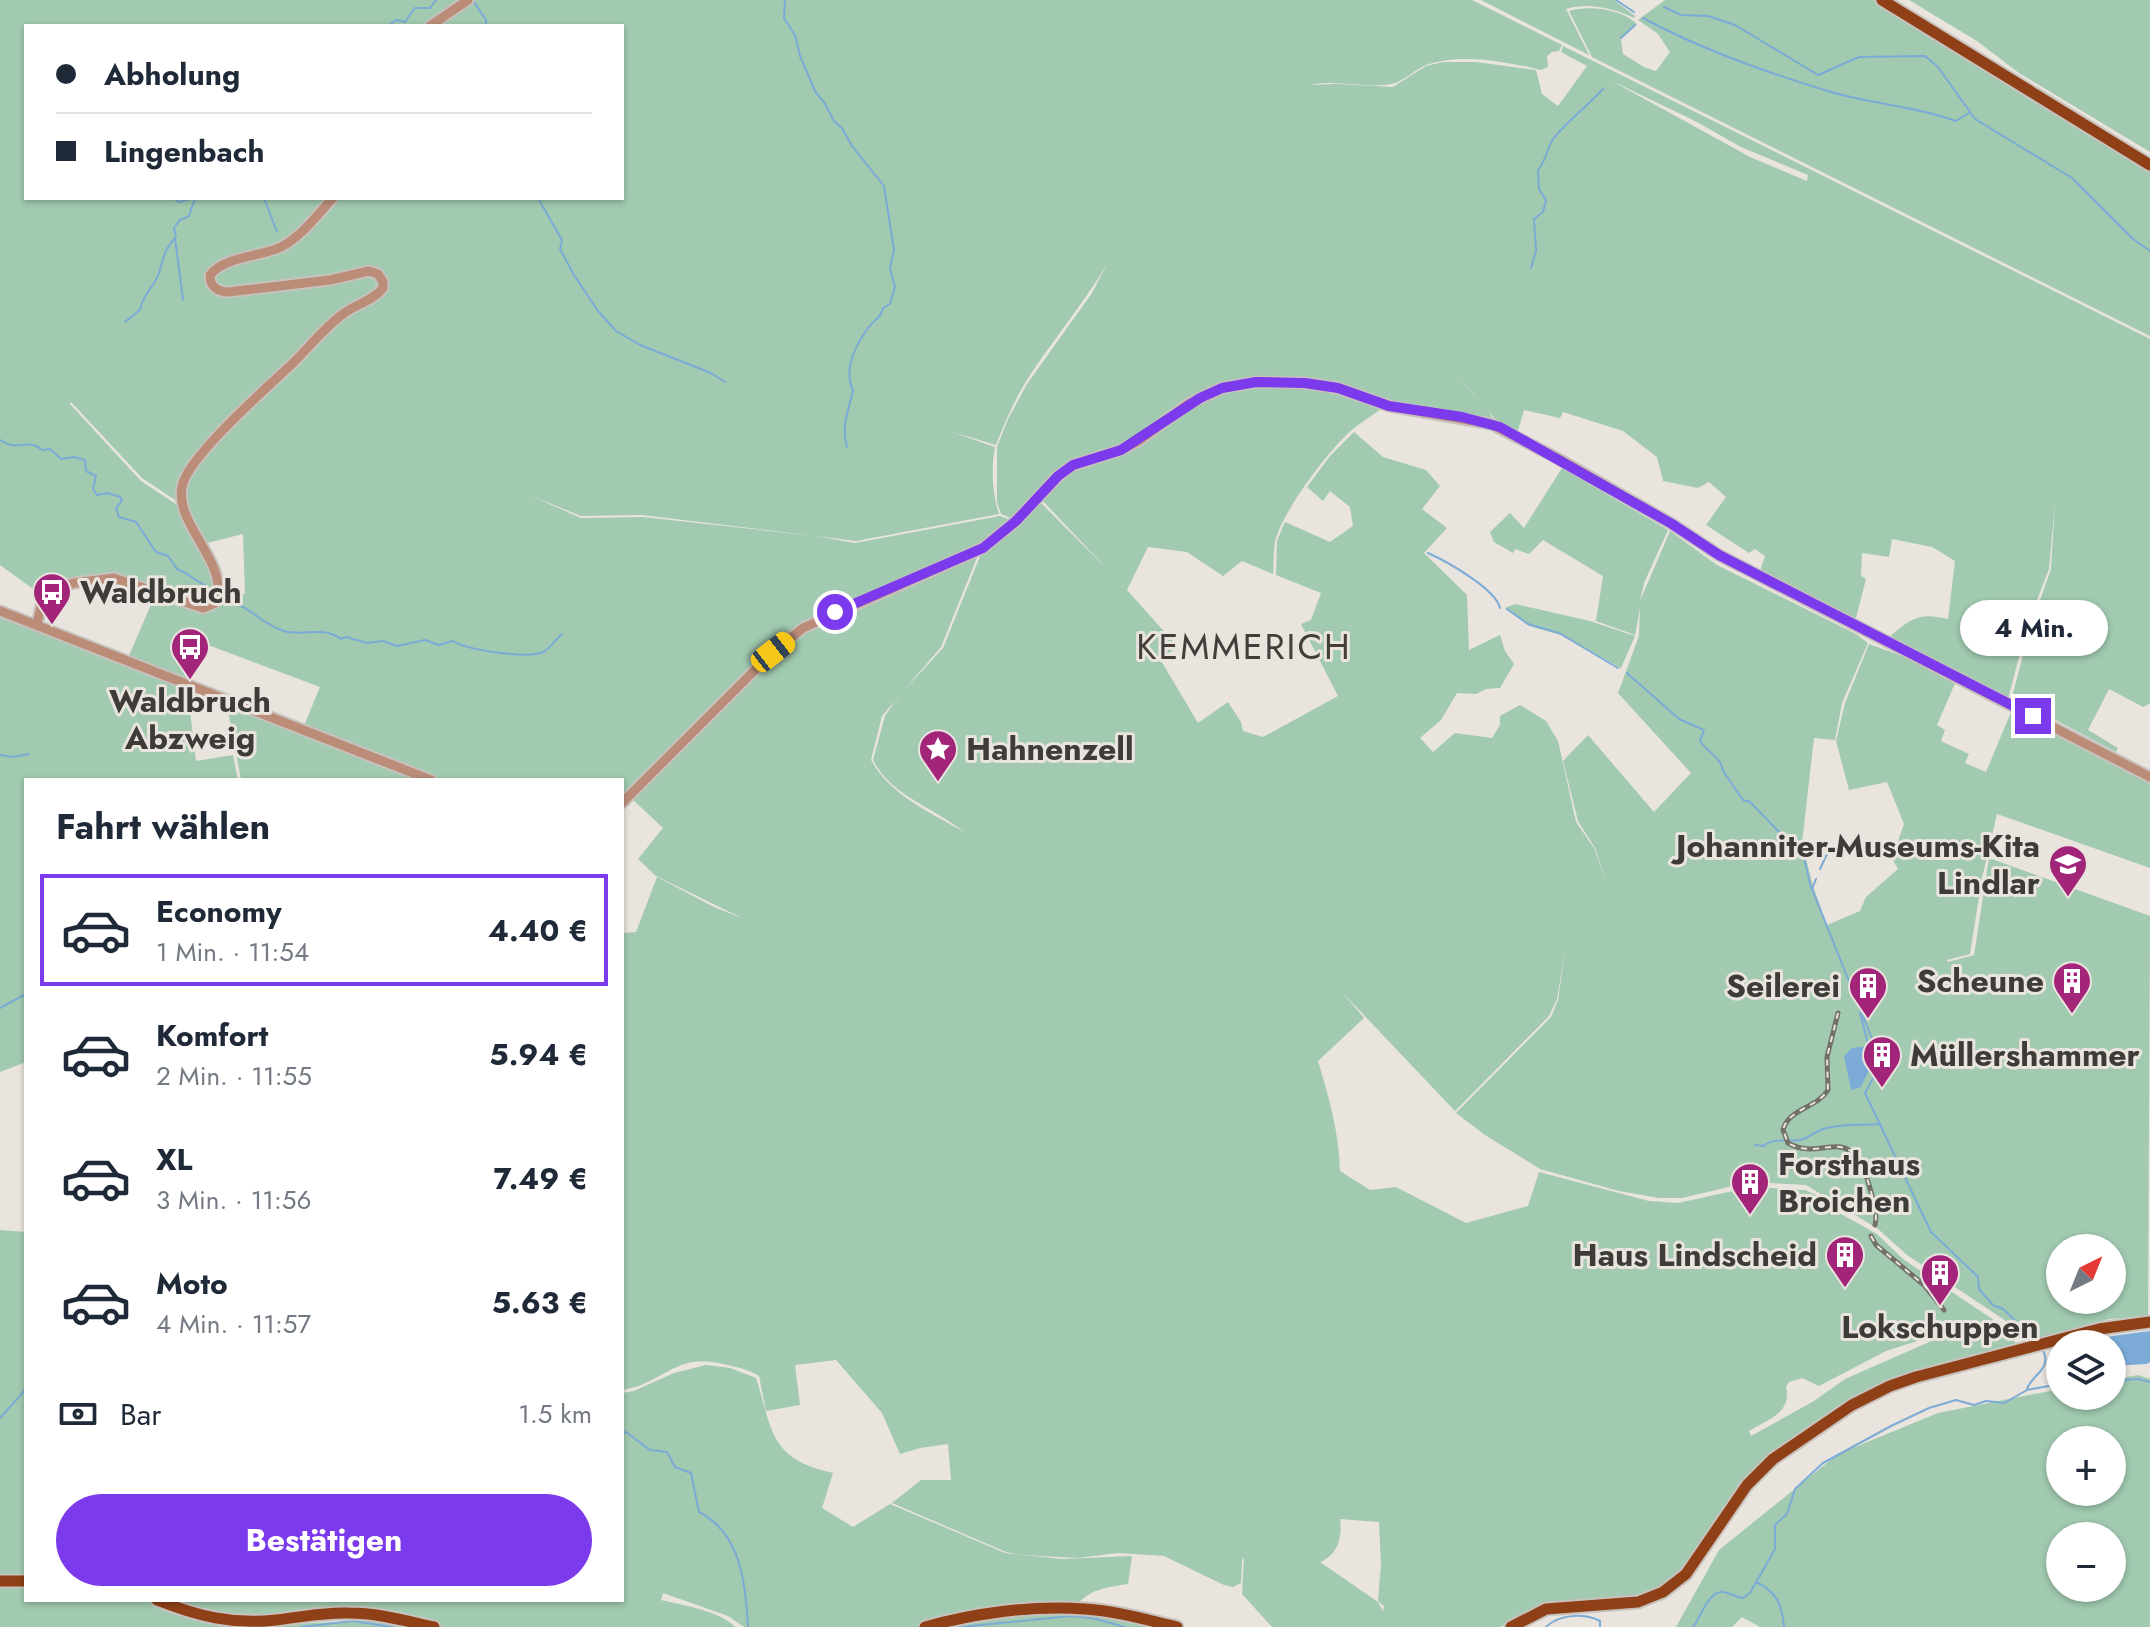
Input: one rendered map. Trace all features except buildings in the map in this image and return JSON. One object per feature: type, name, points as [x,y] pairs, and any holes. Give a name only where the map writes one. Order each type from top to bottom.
[{"type":"main road","points":[[1882,0],[2150,165]]},
{"type":"main road","points":[[1511,1627],[1546,1609],[1638,1602],[1676,1584],[1696,1563],[1747,1485],[1773,1459],[1852,1405],[1890,1386],[2099,1329],[2150,1322]]},
{"type":"main road","points":[[0,1581],[24,1581]]},
{"type":"main road","points":[[162,1602],[193,1615],[229,1621],[272,1621],[348,1613],[378,1615],[434,1627]]},
{"type":"main road","points":[[925,1627],[974,1616],[1060,1608],[1087,1609],[1177,1627]]},
{"type":"street","points":[[433,24],[468,0]]},
{"type":"street","points":[[37,624],[43,598],[53,590],[74,583],[114,578],[203,608],[215,603],[219,595],[218,581],[183,507],[182,485],[194,463],[343,314],[378,295],[383,282],[378,274],[369,271],[330,280],[228,292],[220,291],[210,282],[210,275],[219,267],[281,246],[302,232],[331,200]]},
{"type":"street","points":[[624,801],[773,652],[803,628],[983,548],[1016,521],[1058,476],[1073,465],[1121,450],[1140,440],[1188,404],[1222,388],[1275,381],[1338,388],[1389,406],[1472,419],[1500,427],[1659,516],[1719,555],[2150,777]]},
{"type":"street","points":[[0,611],[426,778]]},
{"type":"green space","points":[[0,0],[1472,0],[1562,45],[1559,51],[1547,56],[1548,67],[1541,70],[1500,62],[1456,59],[1429,64],[1391,84],[1309,85],[1393,87],[1426,66],[1443,62],[1476,62],[1536,70],[1542,94],[1558,106],[1587,66],[1561,52],[1563,46],[2150,339],[2150,703],[2143,707],[2109,689],[2088,730],[2118,748],[2116,752],[2012,697],[2030,629],[2051,569],[2055,503],[2049,569],[2028,623],[2008,699],[1888,638],[1915,619],[1929,616],[1948,619],[1955,561],[1932,547],[1892,539],[1889,557],[1862,553],[1861,576],[1866,579],[1855,622],[1759,574],[1765,556],[1755,549],[1749,553],[1706,525],[1726,497],[1709,482],[1698,488],[1663,481],[1657,457],[1623,431],[1563,412],[1560,418],[1524,410],[1517,434],[1489,412],[1496,425],[1391,404],[1364,395],[1370,402],[1384,407],[1343,438],[1296,499],[1275,542],[1273,574],[1242,561],[1223,576],[1187,552],[1148,547],[1127,590],[1178,647],[1160,659],[1198,723],[1228,702],[1243,731],[1263,737],[1338,696],[1301,624],[1311,620],[1321,593],[1276,575],[1277,541],[1285,522],[1330,542],[1353,526],[1350,507],[1330,491],[1323,501],[1307,487],[1330,456],[1354,432],[1383,457],[1426,470],[1440,486],[1422,509],[1447,528],[1424,553],[1467,595],[1469,650],[1500,635],[1505,651],[1514,664],[1500,688],[1486,689],[1476,694],[1457,693],[1441,720],[1420,738],[1433,752],[1455,733],[1492,738],[1500,725],[1500,716],[1520,705],[1546,721],[1558,741],[1576,822],[1594,848],[1606,882],[1595,848],[1578,821],[1563,761],[1588,735],[1654,812],[1691,773],[1618,693],[1639,636],[1640,608],[1635,635],[1596,621],[1603,576],[1543,540],[1529,554],[1515,549],[1513,553],[1494,542],[1490,532],[1510,513],[1524,528],[1562,468],[1668,530],[1644,583],[1640,601],[1670,531],[1717,565],[1856,634],[1868,643],[1842,703],[1835,740],[1814,738],[1802,843],[1827,925],[1860,911],[1866,897],[1898,869],[1892,858],[1904,824],[1887,782],[1849,790],[1836,741],[1845,703],[1869,644],[1902,656],[1955,683],[1937,725],[1945,730],[1941,741],[1969,754],[1965,763],[1986,772],[2011,712],[2150,784],[2150,868],[1997,814],[1982,878],[1970,954],[1947,960],[1974,955],[1989,858],[2150,916],[2148,1316],[2109,1319],[2072,1330],[2046,1330],[2046,1338],[2025,1344],[2015,1327],[1907,1255],[1878,1229],[1806,1185],[1750,1182],[1682,1198],[1659,1198],[1619,1191],[1540,1169],[1485,1135],[1456,1113],[1551,1017],[1558,1000],[1565,951],[1557,999],[1549,1016],[1455,1111],[1342,992],[1364,1018],[1318,1061],[1336,1129],[1340,1171],[1370,1190],[1396,1187],[1466,1223],[1528,1206],[1539,1172],[1649,1201],[1678,1203],[1751,1187],[1805,1190],[1823,1198],[1832,1209],[1877,1234],[1903,1259],[2010,1331],[2016,1345],[1914,1373],[1881,1386],[1785,1443],[1744,1482],[1684,1573],[1665,1588],[1638,1601],[1544,1605],[1500,1627],[1272,1627],[1242,1594],[1244,1557],[1241,1583],[1233,1587],[1164,1556],[1118,1553],[1078,1558],[1022,1555],[1006,1552],[892,1503],[921,1480],[951,1480],[948,1444],[900,1454],[882,1413],[836,1360],[795,1365],[800,1405],[766,1411],[759,1376],[742,1368],[706,1361],[681,1365],[649,1382],[624,1390],[624,933],[636,932],[657,877],[744,919],[656,876],[638,859],[663,828],[630,797],[774,653],[803,630],[980,550],[941,647],[903,692],[943,648],[983,549],[1017,523],[1038,500],[1109,571],[1040,498],[1056,481],[1081,464],[1130,447],[1186,407],[1212,394],[1256,384],[1300,384],[1301,381],[1258,381],[1216,389],[1202,395],[1182,405],[1132,442],[1077,461],[1059,472],[1015,520],[1001,514],[997,502],[997,447],[1008,419],[1027,384],[1092,293],[1107,264],[1025,383],[1009,414],[996,445],[949,431],[995,447],[993,481],[999,514],[856,541],[815,536],[855,543],[1000,516],[1013,521],[981,545],[802,627],[772,650],[624,798],[624,778],[432,778],[303,728],[320,687],[208,645],[188,681],[128,658],[155,595],[203,609],[216,604],[220,596],[245,594],[243,534],[203,544],[184,506],[142,478],[71,402],[141,481],[182,508],[217,581],[217,590],[211,602],[203,606],[123,578],[86,579],[43,596],[0,565]],"holes":[[[1610,80],[1741,147],[1808,175],[1807,181],[1750,157]],[[527,494],[581,516],[642,515],[813,536],[643,517],[581,518]],[[896,700],[885,716],[873,760],[881,773],[902,792],[964,832],[900,793],[879,773],[871,760],[882,716]],[[1939,1332],[1936,1339],[1845,1379],[1814,1401],[1751,1436],[1749,1431],[1782,1409],[1789,1382],[1802,1378],[1819,1386],[1886,1351]],[[1340,1519],[1379,1522],[1381,1564],[1378,1601],[1384,1606],[1383,1611],[1378,1602],[1320,1562],[1338,1544]]]},
{"type":"green space","points":[[1481,0],[1614,0],[1635,16],[1591,6],[1566,9],[1589,55]]},
{"type":"green space","points":[[1665,0],[1874,0],[2150,171],[2150,336],[1592,57],[1569,11],[1586,8],[1605,10],[1631,19],[1637,24],[1621,39],[1623,54],[1656,71],[1670,52],[1658,34],[1638,20]]},
{"type":"green space","points":[[1909,0],[2150,0],[2150,152],[2019,73],[1977,41]]},
{"type":"green space","points":[[1515,604],[1590,621],[1635,636],[1621,668],[1564,636],[1529,626],[1505,608]]},
{"type":"green space","points":[[0,613],[187,686],[196,761],[233,755],[238,778],[24,778],[24,1063],[0,1072]]},
{"type":"green space","points":[[226,700],[422,778],[241,778]]},
{"type":"green space","points":[[0,1230],[24,1232],[24,1577],[0,1577]]},
{"type":"green space","points":[[706,1365],[730,1368],[756,1378],[777,1440],[796,1460],[833,1473],[822,1508],[853,1527],[890,1504],[1005,1553],[1062,1559],[1132,1556],[1128,1584],[1093,1592],[1077,1605],[917,1627],[744,1627],[728,1616],[663,1593],[661,1600],[711,1613],[735,1627],[0,1627],[0,1584],[24,1585],[24,1602],[152,1602],[193,1617],[271,1625],[358,1621],[336,1606],[267,1617],[229,1619],[173,1602],[624,1602],[624,1393],[674,1373]]},
{"type":"green space","points":[[2138,1375],[2150,1379],[2150,1627],[1760,1627],[1742,1617],[1732,1627],[1676,1627],[1719,1550],[1838,1454],[1938,1413],[2046,1392],[2046,1410],[2126,1410],[2126,1377]]},
{"type":"green space","points":[[1085,1611],[1141,1623],[1146,1627],[939,1627],[973,1619]]},
{"type":"water","points":[[1868,1040],[1874,1060],[1861,1087],[1851,1090],[1844,1056],[1852,1048],[1867,1046]]},
{"type":"water","points":[[2150,1331],[2150,1362],[2126,1365],[2126,1334]]},
{"type":"waterway","points":[[391,24],[396,20],[405,22],[415,8],[430,8],[436,0]]},
{"type":"waterway","points":[[785,0],[784,18],[795,35],[800,56],[816,93],[884,186],[894,250],[890,268],[895,287],[890,304],[883,308],[863,335],[850,366],[853,391],[845,426],[847,447]]},
{"type":"waterway","points":[[1616,0],[1634,12]]},
{"type":"waterway","points":[[474,2],[486,24]]},
{"type":"waterway","points":[[1664,7],[1681,15],[1708,16],[1735,25],[1818,75],[1859,57],[1925,56],[1938,67],[1975,119],[2072,178],[2133,239],[2150,251]]},
{"type":"waterway","points":[[1643,18],[1735,60],[1831,92],[1956,121],[1969,113]]},
{"type":"waterway","points":[[1621,38],[1635,25]]},
{"type":"waterway","points":[[1531,268],[1536,251],[1534,219],[1543,212],[1546,200],[1539,189],[1538,170],[1556,135],[1603,89]]},
{"type":"waterway","points":[[176,200],[186,200]]},
{"type":"waterway","points":[[125,322],[140,310],[157,278],[167,249],[176,237],[174,228],[180,220],[189,216],[194,200]]},
{"type":"waterway","points":[[265,200],[277,232]]},
{"type":"waterway","points":[[539,200],[562,240],[560,249],[574,275],[616,331],[640,345],[711,373],[725,382]]},
{"type":"waterway","points":[[175,238],[183,300]]},
{"type":"waterway","points":[[0,440],[10,445],[50,449],[61,459],[74,457],[85,460],[86,471],[96,476],[93,489],[97,495],[108,493],[120,497],[122,501],[116,508],[119,517],[136,522],[156,552],[168,556],[177,569],[208,587]]},
{"type":"waterway","points":[[1428,553],[1480,584],[1500,608]]},
{"type":"waterway","points":[[227,601],[284,631],[320,632],[341,639],[346,637],[367,643],[383,641],[397,646],[425,640],[439,645],[453,641],[471,648],[535,654],[546,651],[562,634]]},
{"type":"waterway","points":[[1507,609],[1528,624],[1559,633],[1618,668]]},
{"type":"waterway","points":[[1627,673],[1679,719],[1704,730],[1700,741],[1720,762],[1743,800],[1750,802],[1786,839],[1792,837],[1800,841],[1811,888]]},
{"type":"waterway","points":[[0,755],[13,757],[29,754]]},
{"type":"waterway","points":[[1820,869],[1828,852]]},
{"type":"waterway","points":[[1816,879],[1812,889],[1881,1064],[1865,1093],[1931,1232],[1978,1277],[1979,1289],[1993,1305],[2003,1309],[2022,1327],[2033,1329]]},
{"type":"waterway","points":[[0,1008],[24,995]]},
{"type":"waterway","points":[[1860,1013],[1867,1040]]},
{"type":"waterway","points":[[1755,1145],[1800,1140],[1830,1127],[1881,1124]]},
{"type":"waterway","points":[[2036,1332],[2041,1338]]},
{"type":"waterway","points":[[2027,1389],[2043,1367],[2043,1350]]},
{"type":"waterway","points":[[2126,1380],[2150,1382]]},
{"type":"waterway","points":[[1693,1627],[1709,1600],[1718,1593],[1743,1598],[1750,1593],[1775,1549],[1775,1525],[1787,1514],[1795,1489],[1823,1463],[1929,1408],[1956,1400],[1974,1405],[1986,1401],[2004,1403],[2027,1390],[2046,1387]]},
{"type":"waterway","points":[[0,1418],[24,1391]]},
{"type":"waterway","points":[[624,1433],[650,1450],[667,1452],[675,1467],[691,1473],[699,1512],[713,1521],[733,1547],[743,1577],[748,1626]]},
{"type":"waterway","points":[[1756,1582],[1777,1600],[1784,1627]]},
{"type":"waterway","points":[[961,1627],[1071,1616],[1125,1627]]},
{"type":"waterway","points":[[1546,1627],[1558,1619],[1579,1616],[1600,1621],[1600,1627]]},
{"type":"waterway","points":[[301,1627],[353,1621],[392,1627]]},
{"type":"railway","points":[[1838,1013],[1827,1057],[1828,1090],[1817,1101],[1791,1117],[1783,1130],[1788,1143],[1801,1148],[1845,1148],[1854,1154],[1870,1188],[1876,1211],[1875,1225]]},
{"type":"railway","points":[[1871,1236],[1876,1245],[1924,1285],[1944,1310]]},
{"type":"place","name":"Waldbruch","points":[[52,626]]},
{"type":"place","name":"Waldbruch Abzweig","points":[[190,681]]},
{"type":"place","name":"Hahnenzell","points":[[938,783]]},
{"type":"place","name":"Johanniter-Museums-Kita Lindlar","points":[[2068,898]]},
{"type":"place","name":"Scheune","points":[[2072,1015]]},
{"type":"place","name":"Seilerei","points":[[1868,1020]]},
{"type":"place","name":"Müllershammer","points":[[1882,1089]]},
{"type":"place","name":"Forsthaus Broichen","points":[[1750,1216]]},
{"type":"place","name":"Haus Lindscheid","points":[[1845,1289]]},
{"type":"place","name":"Lokschuppen","points":[[1940,1307]]},
{"type":"district","name":"KEMMERICH","points":[[1244,646]]},
{"type":"route","points":[[835,612],[983,548],[1016,521],[1058,476],[1073,465],[1121,450],[1140,440],[1200,398],[1222,388],[1256,382],[1305,383],[1338,388],[1389,406],[1462,417],[1500,427],[1672,524],[1719,555],[2033,716]]}]
